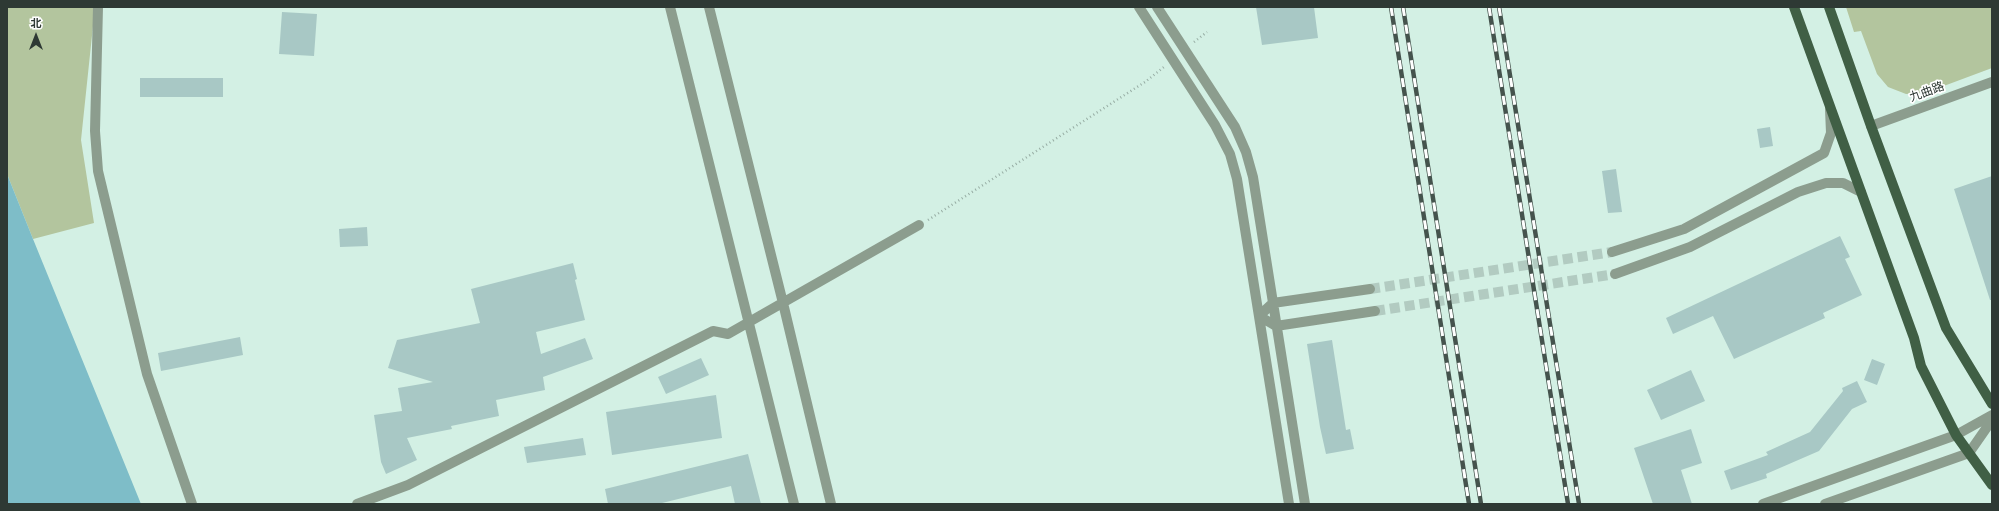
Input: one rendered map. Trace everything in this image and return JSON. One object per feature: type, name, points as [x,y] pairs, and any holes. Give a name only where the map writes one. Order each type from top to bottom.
[{"type":"main road","points":[[1794,7],[1914,338],[1921,366],[1956,435],[1992,485]]},
{"type":"main road","points":[[1829,7],[1871,126],[1946,328],[1992,404]]},
{"type":"street","points":[[98,7],[95,131],[98,171],[147,374],[192,504]]},
{"type":"street","points":[[670,7],[794,504]]},
{"type":"street","points":[[708,7],[783,303],[831,504]]},
{"type":"street","points":[[1139,7],[1215,125],[1230,154],[1237,179],[1289,504]]},
{"type":"street","points":[[1157,7],[1235,128],[1246,152],[1253,177],[1305,504]]},
{"type":"street","name":"九曲路","points":[[1871,126],[1992,82]]},
{"type":"street","points":[[1612,252],[1684,229],[1824,153],[1831,133],[1830,107]]},
{"type":"street","points":[[1615,274],[1690,247],[1798,192],[1826,183],[1843,183],[1861,192]]},
{"type":"street","points":[[357,504],[408,485],[713,331],[728,334],[919,225]]},
{"type":"street","points":[[1259,316],[1273,303],[1370,289]]},
{"type":"street","points":[[1259,316],[1276,326],[1375,311]]},
{"type":"street","points":[[1763,504],[1956,435],[1992,415]]},
{"type":"street","points":[[1825,504],[1969,453],[1992,420]]},
{"type":"path","points":[[1185,50],[1207,32]]},
{"type":"path","points":[[919,225],[1145,82],[1173,60]]},
{"type":"green space","points":[[7,7],[95,7],[81,140],[94,223],[33,239],[7,174]]},
{"type":"green space","points":[[1846,7],[1992,7],[1992,68],[1925,93],[1906,94],[1888,87],[1877,74],[1861,31],[1854,32]]},
{"type":"water","points":[[7,174],[33,239],[141,504],[7,504]]},
{"type":"building","points":[[1256,7],[1314,7],[1318,38],[1262,45]]},
{"type":"building","points":[[282,12],[317,14],[314,56],[279,54]]},
{"type":"building","points":[[140,78],[223,78],[223,97],[140,97]]},
{"type":"building","points":[[1770,127],[1773,146],[1760,148],[1757,129]]},
{"type":"building","points":[[1616,169],[1622,212],[1608,213],[1602,171]]},
{"type":"building","points":[[1992,176],[1992,300],[1990,300],[1954,189]]},
{"type":"building","points":[[367,227],[368,246],[340,247],[339,229]]},
{"type":"building","points":[[1840,236],[1850,257],[1845,259],[1862,295],[1823,313],[1825,318],[1734,359],[1713,316],[1673,334],[1666,318]]},
{"type":"building","points":[[573,263],[577,279],[575,280],[585,320],[536,332],[541,354],[585,338],[593,359],[543,377],[545,390],[496,400],[499,416],[451,426],[452,429],[407,438],[417,460],[386,474],[381,462],[374,415],[402,411],[398,388],[433,382],[388,368],[397,340],[480,323],[471,289]]},
{"type":"building","points":[[240,337],[243,355],[161,371],[158,353]]},
{"type":"building","points":[[1332,340],[1346,430],[1350,429],[1354,449],[1326,454],[1320,427],[1307,344]]},
{"type":"building","points":[[701,358],[709,375],[666,394],[658,377]]},
{"type":"building","points":[[1872,359],[1885,364],[1877,385],[1864,380]]},
{"type":"building","points":[[1691,370],[1705,401],[1661,420],[1647,390]]},
{"type":"building","points":[[1857,381],[1867,402],[1852,409],[1819,451],[1766,474],[1767,478],[1731,490],[1724,471],[1768,455],[1766,452],[1810,432],[1843,391],[1842,388]]},
{"type":"building","points":[[716,395],[722,438],[612,455],[606,412]]},
{"type":"building","points":[[1691,429],[1702,463],[1681,470],[1692,504],[1653,504],[1634,448]]},
{"type":"building","points":[[583,438],[586,455],[527,463],[524,447]]},
{"type":"building","points":[[748,454],[761,504],[735,504],[731,486],[658,504],[608,504],[605,489]]},
{"type":"tunnel","points":[[1370,289],[1612,252]]},
{"type":"tunnel","points":[[1375,311],[1615,274]]},
{"type":"railway","points":[[1391,7],[1469,504]]},
{"type":"railway","points":[[1403,7],[1481,504]]},
{"type":"railway","points":[[1489,7],[1568,504]]},
{"type":"railway","points":[[1499,7],[1579,504]]}]
